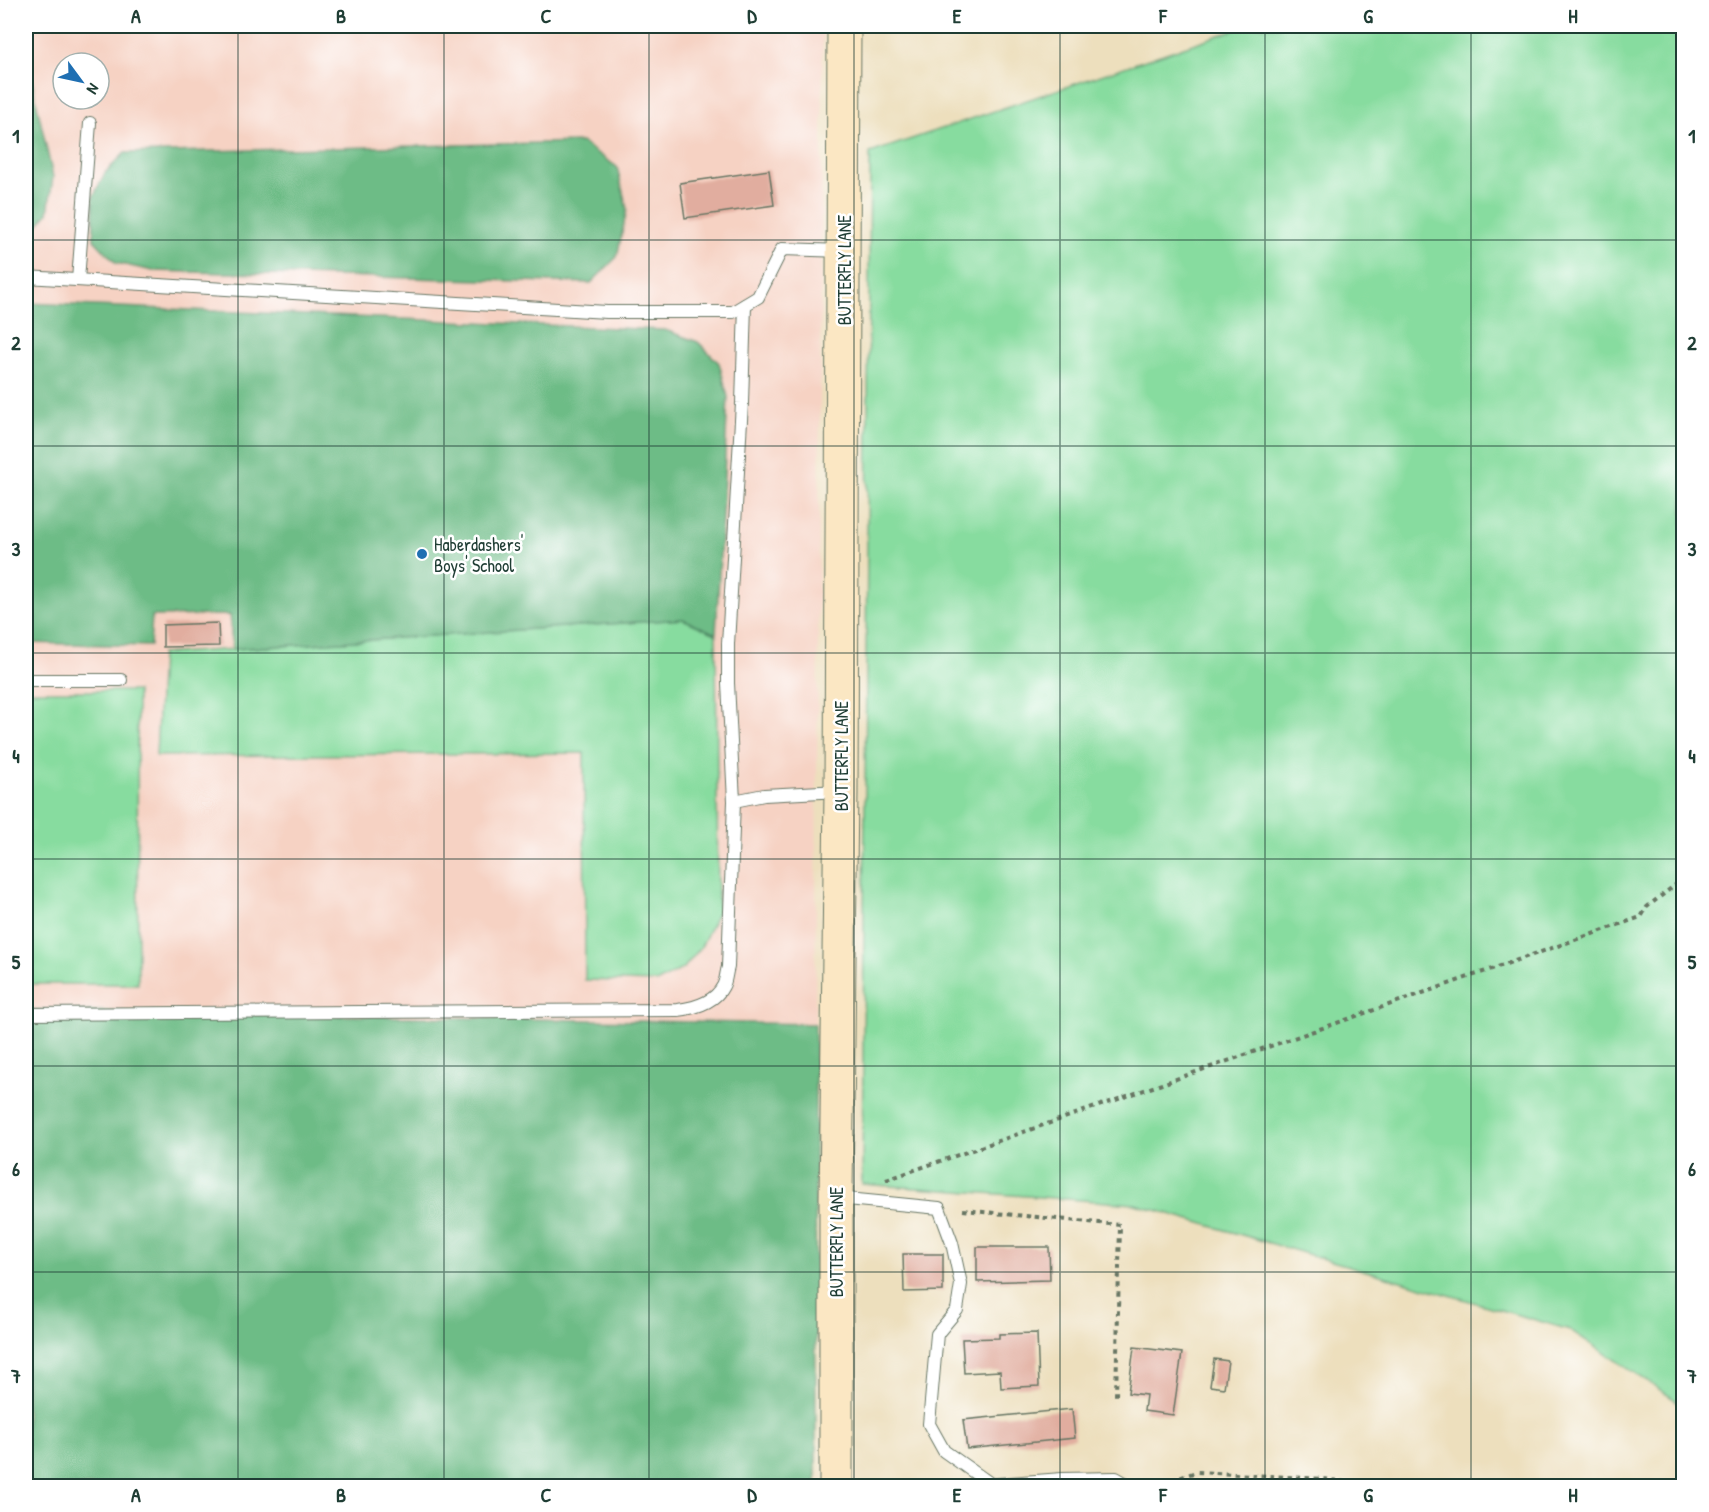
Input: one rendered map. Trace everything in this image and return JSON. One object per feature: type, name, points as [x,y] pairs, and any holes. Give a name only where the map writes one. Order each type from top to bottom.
[{"type":"street","name":"BUTTERFLY LANE","points":[[836,1486],[844,26]]},
{"type":"lane","points":[[78,280],[90,123]]},
{"type":"lane","points":[[26,277],[606,312],[733,312],[758,297],[782,249],[844,251]]},
{"type":"lane","points":[[26,1014],[678,1010],[690,1009],[714,997],[723,986],[728,967],[734,801],[728,644],[742,403],[745,305]]},
{"type":"lane","points":[[26,680],[121,680]]},
{"type":"lane","points":[[734,801],[764,795],[841,791]]},
{"type":"lane","points":[[836,1198],[939,1208],[952,1243],[962,1284],[957,1310],[937,1334],[929,1424],[944,1451],[992,1485]]},
{"type":"lane","points":[[972,1486],[1062,1479],[1116,1478],[1130,1486]]},
{"type":"path","points":[[836,1198],[1641,916],[1647,907],[1683,878]]},
{"type":"path","points":[[939,1208],[1120,1225],[1116,1396]]},
{"type":"path","points":[[1155,1486],[1196,1472],[1324,1479],[1373,1486]]},
{"type":"shaded area","name":"Haberdashers' Boys' School","points":[[26,26],[823,26],[815,1024],[26,1010]]},
{"type":"green space","points":[[1246,26],[1683,26],[1683,1405],[1570,1330],[1135,1204],[862,1184],[870,153]]},
{"type":"green space","points":[[26,56],[53,177],[48,213],[26,239]]},
{"type":"green space","points":[[581,142],[617,167],[627,209],[617,257],[591,283],[153,271],[116,263],[94,240],[93,197],[105,173],[125,153]]},
{"type":"green space","points":[[26,303],[665,330],[698,342],[719,363],[728,397],[716,634],[683,619],[232,649],[230,615],[152,616],[150,646],[26,643]]},
{"type":"green space","points":[[683,619],[716,634],[718,911],[701,947],[684,968],[658,982],[585,980],[584,753],[156,756],[161,654]]},
{"type":"green space","points":[[26,691],[137,691],[138,984],[26,984]]},
{"type":"green space","points":[[26,1010],[815,1024],[816,1486],[26,1486]]},
{"type":"building","points":[[769,170],[774,205],[685,218],[680,183]]},
{"type":"building","points":[[218,623],[219,646],[163,647],[163,625]]},
{"type":"building","points":[[977,1247],[1049,1247],[1050,1280],[977,1282]]},
{"type":"building","points":[[903,1254],[943,1254],[943,1291],[904,1292]]},
{"type":"building","points":[[1037,1333],[1039,1386],[1001,1388],[1000,1371],[964,1373],[962,1339],[999,1338],[999,1334]]},
{"type":"building","points":[[1134,1347],[1182,1353],[1173,1415],[1144,1411],[1146,1395],[1128,1393]]},
{"type":"building","points":[[1214,1359],[1228,1361],[1224,1388],[1210,1386]]},
{"type":"building","points":[[1072,1409],[1075,1438],[967,1449],[963,1420]]},
{"type":"place","name":"Haberdashers' Boys' School","points":[[422,554]]}]
